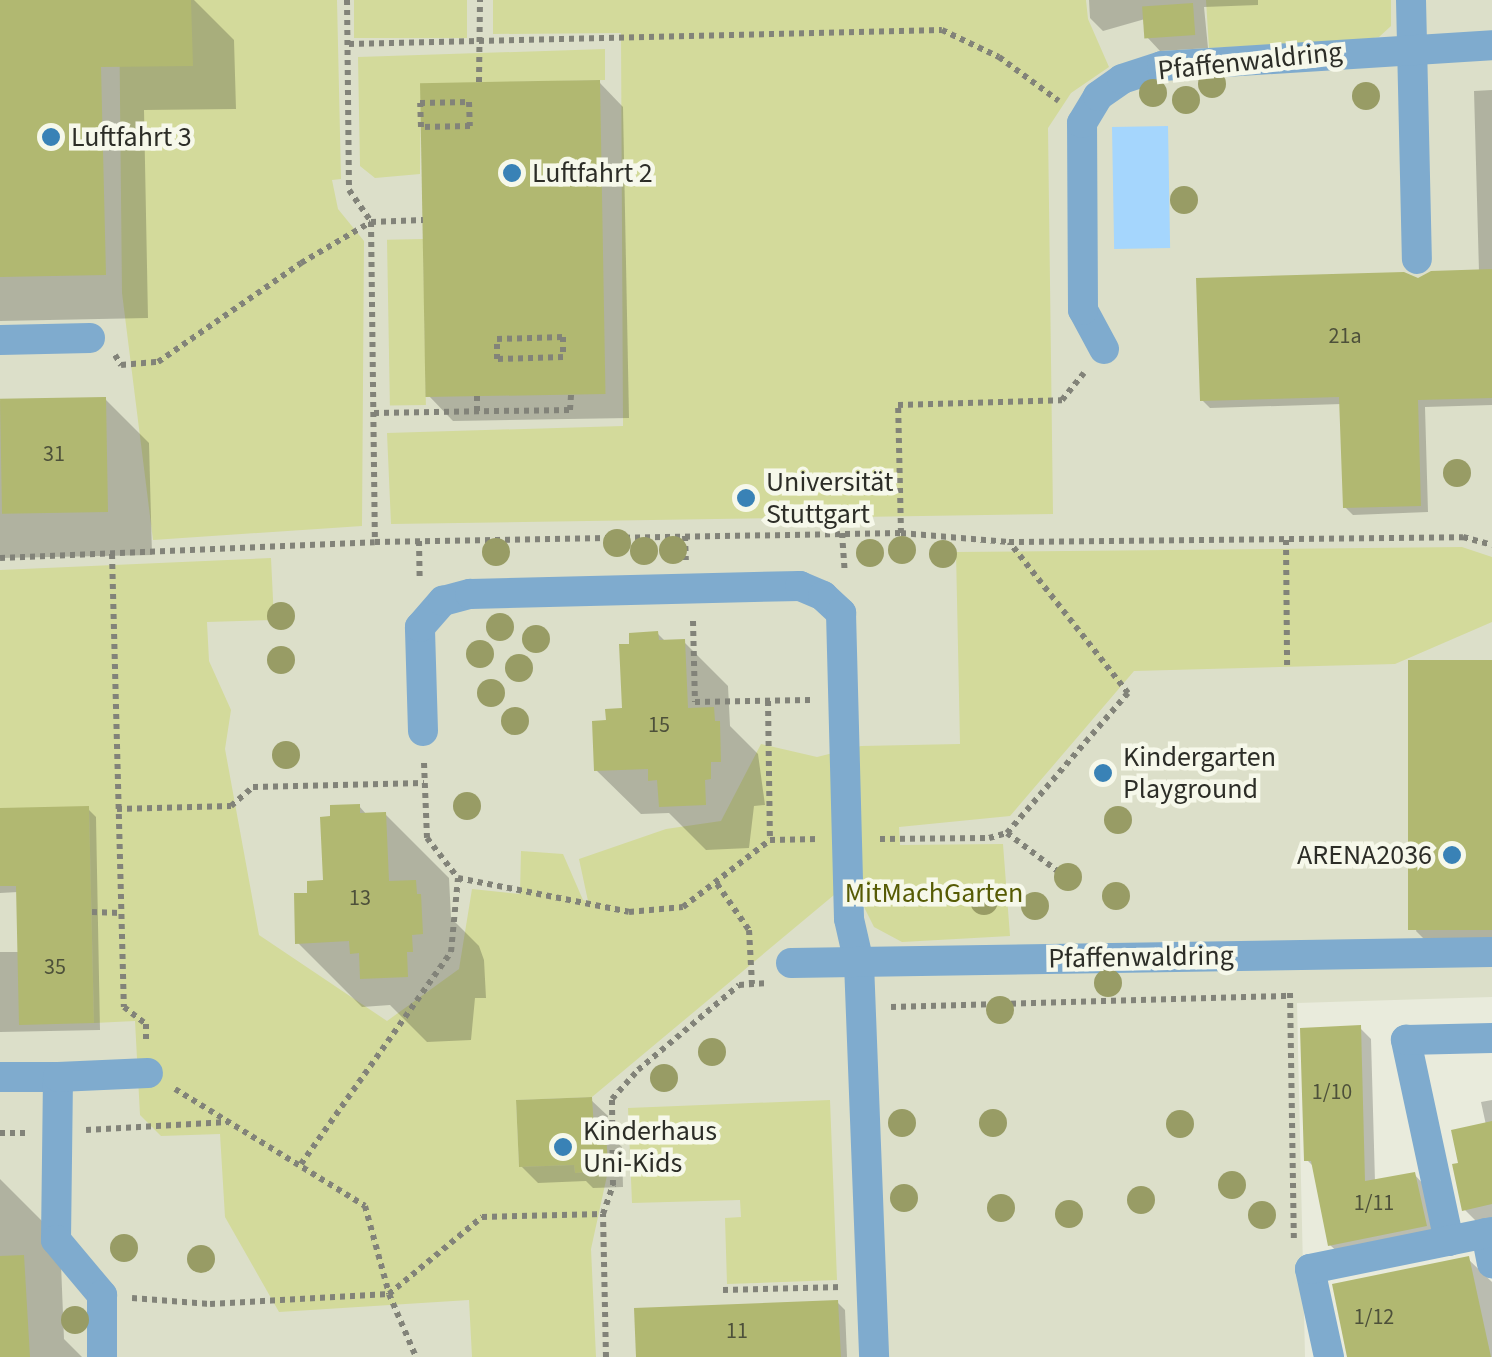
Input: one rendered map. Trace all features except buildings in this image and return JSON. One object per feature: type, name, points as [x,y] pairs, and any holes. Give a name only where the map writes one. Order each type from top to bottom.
[{"type":"street","points":[[1410,0],[1417,259]]},
{"type":"street","name":"Pfaffenwaldring","points":[[1082,122],[1098,96],[1122,79],[1162,66],[1410,46],[1492,44]]},
{"type":"street","points":[[1082,122],[1083,310],[1104,349]]},
{"type":"street","points":[[0,340],[90,338]]},
{"type":"street","points":[[423,731],[420,627],[443,601],[470,594],[800,586],[849,613],[849,919],[860,962],[874,1357]]},
{"type":"street","name":"Pfaffenwaldring","points":[[786,972],[860,962],[1492,952]]},
{"type":"street","points":[[1448,1240],[1406,1040],[1492,1038]]},
{"type":"street","points":[[0,1077],[148,1073]]},
{"type":"street","points":[[58,1077],[56,1240],[102,1295],[102,1357]]},
{"type":"street","points":[[1328,1357],[1310,1270],[1448,1240],[1490,1242]]},
{"type":"path","points":[[347,0],[350,190],[372,222],[375,542]]},
{"type":"path","points":[[479,82],[480,0]]},
{"type":"path","points":[[349,44],[942,30],[1028,76],[1082,122]]},
{"type":"path","points":[[469,102],[470,126],[421,127],[420,104],[469,102]]},
{"type":"path","points":[[90,338],[112,349],[121,366],[158,362],[301,264],[372,222],[422,220]]},
{"type":"path","points":[[563,337],[564,356],[497,359],[496,339],[563,337]]},
{"type":"path","points":[[901,532],[898,405],[1062,400],[1104,349]]},
{"type":"path","points":[[374,413],[570,410],[571,394]]},
{"type":"path","points":[[476,396],[477,411]]},
{"type":"path","points":[[0,558],[375,542],[901,532],[1009,542],[1464,537],[1492,545]]},
{"type":"path","points":[[1286,540],[1287,667]]},
{"type":"path","points":[[423,731],[427,838],[458,878],[629,912],[684,907],[770,840],[989,838],[1006,833],[1128,693],[1009,542]]},
{"type":"path","points":[[112,554],[124,1007],[146,1024],[148,1073],[365,1206],[389,1294],[416,1357]]},
{"type":"path","points":[[693,590],[695,702],[852,700]]},
{"type":"path","points":[[768,700],[770,840]]},
{"type":"path","points":[[118,809],[231,806],[254,787],[424,784]]},
{"type":"path","points":[[1006,833],[1059,872]]},
{"type":"path","points":[[301,1164],[451,952],[458,878]]},
{"type":"path","points":[[717,884],[749,930],[752,984]]},
{"type":"path","points":[[92,912],[121,913]]},
{"type":"path","points":[[1292,954],[1294,1243]]},
{"type":"path","points":[[606,1357],[603,1214],[613,1184],[612,1099],[638,1070],[740,985],[786,972]]},
{"type":"path","points":[[862,1008],[1290,996]]},
{"type":"path","points":[[0,1133],[232,1122]]},
{"type":"path","points":[[102,1295],[210,1304],[389,1294],[482,1217],[603,1214]]},
{"type":"path","points":[[723,1290],[849,1287]]},
{"type":"shaded area","name":"Universität Stuttgart","points":[[0,0],[1492,0],[1492,997],[1297,1003],[1305,1357],[0,1357]]},
{"type":"green space","points":[[119,0],[337,0],[341,179],[332,180],[338,209],[364,241],[362,526],[153,540],[122,293]]},
{"type":"green space","points":[[354,0],[467,0],[467,38],[354,38]]},
{"type":"green space","points":[[493,0],[1086,0],[1088,19],[1109,67],[1071,93],[1048,128],[1053,514],[391,524],[387,433],[623,426],[621,33],[493,34]]},
{"type":"green space","points":[[1206,0],[1391,0],[1391,26],[1379,37],[1362,40],[1209,48]]},
{"type":"green space","points":[[605,49],[605,80],[421,84],[420,174],[375,178],[360,166],[358,57]]},
{"type":"green space","points":[[423,239],[426,405],[390,406],[387,240]]},
{"type":"green space","name":"MitMachGarten","points":[[1462,547],[1492,557],[1492,622],[1395,664],[1134,671],[1010,816],[899,827],[900,845],[1003,844],[1010,936],[902,942],[874,927],[859,897],[840,890],[592,1097],[516,1100],[519,1167],[574,1165],[575,1173],[608,1171],[591,1249],[596,1357],[472,1357],[469,1300],[279,1312],[225,1217],[220,1134],[161,1136],[140,1115],[135,1021],[94,1023],[89,807],[0,809],[0,570],[271,558],[274,620],[207,622],[209,661],[231,710],[225,749],[259,935],[387,1021],[459,969],[472,889],[520,894],[521,851],[563,854],[583,900],[588,901],[579,859],[666,829],[721,821],[761,744],[817,757],[861,746],[960,744],[956,552]]},
{"type":"green space","points":[[830,1100],[837,1280],[727,1284],[725,1218],[741,1217],[740,1200],[632,1203],[628,1108]]},
{"type":"water","points":[[1168,126],[1170,248],[1114,249],[1112,127]]},
{"type":"place","name":"Luftfahrt 3","points":[[51,137]]},
{"type":"place","name":"Luftfahrt 2","points":[[512,173]]},
{"type":"place","name":"Universität Stuttgart","points":[[746,498]]},
{"type":"place","name":"Kindergarten Playground","points":[[1103,773]]},
{"type":"place","name":"ARENA2036","points":[[1452,855]]},
{"type":"place","name":"Kinderhaus Uni-Kids","points":[[563,1147]]}]
